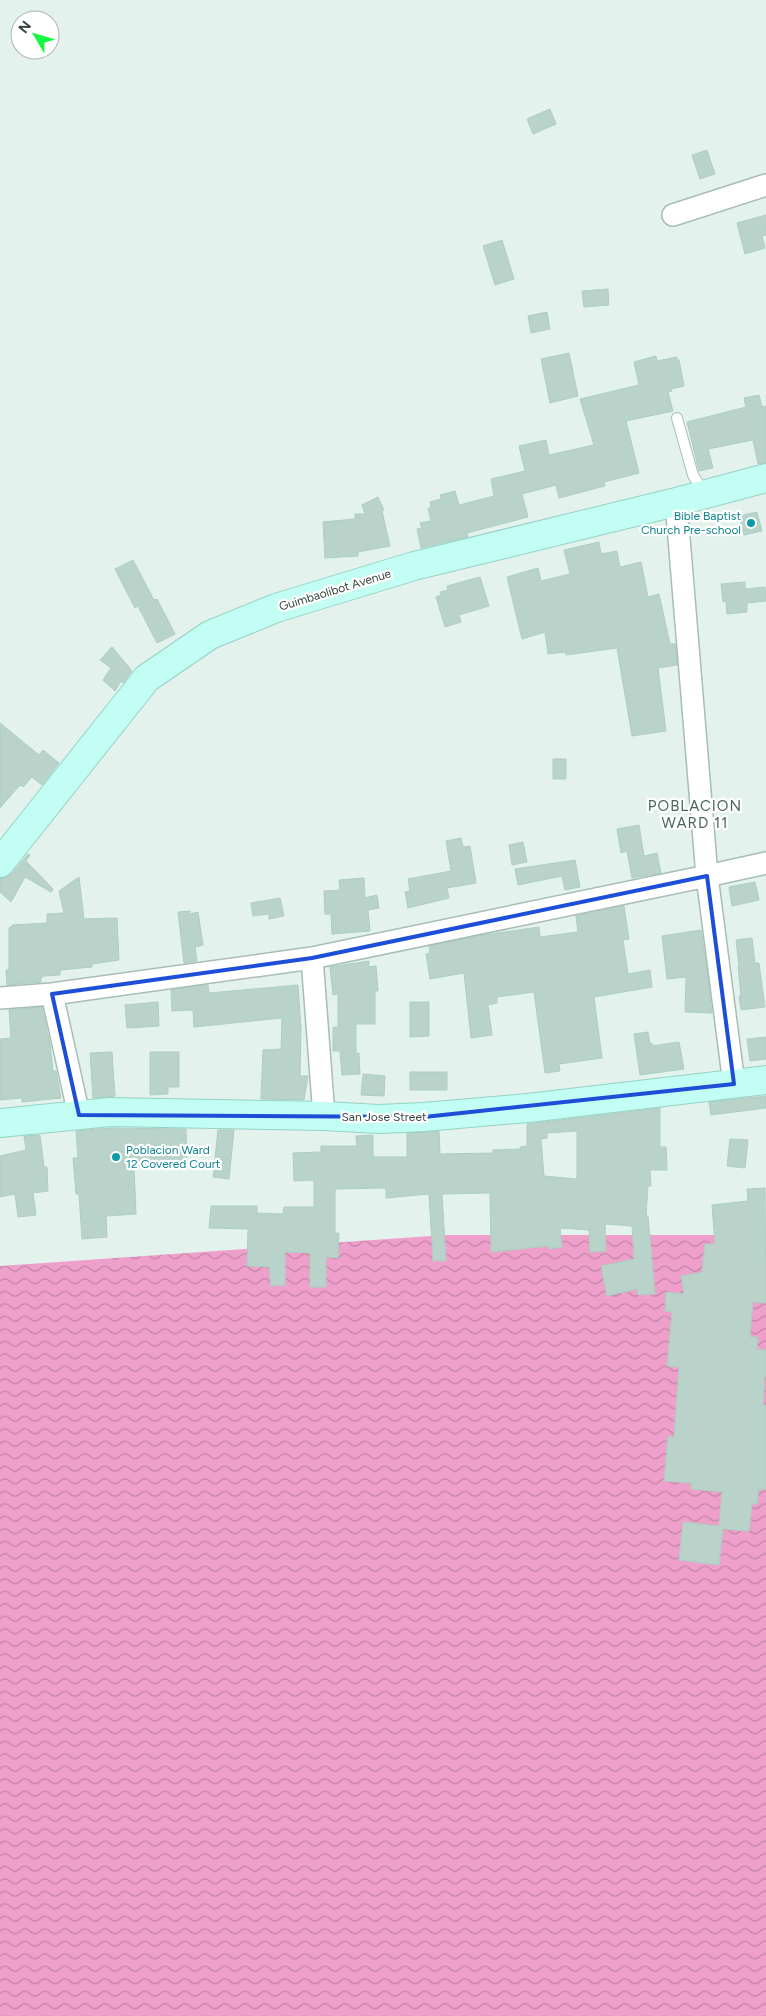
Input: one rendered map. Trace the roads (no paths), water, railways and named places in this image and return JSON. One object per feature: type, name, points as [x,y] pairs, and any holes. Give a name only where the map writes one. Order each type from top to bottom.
[{"type":"street","points":[[673,215],[766,186]]},
{"type":"street","name":"Guimbaolibot Avenue","points":[[0,863],[147,678],[210,635],[276,608],[414,566],[766,478]]},
{"type":"street","points":[[676,502],[707,876],[734,1084]]},
{"type":"street","points":[[0,998],[52,994],[312,958],[766,863]]},
{"type":"street","points":[[312,958],[324,1116]]},
{"type":"street","points":[[52,994],[79,1116]]},
{"type":"street","name":"San Jose Street","points":[[0,1123],[110,1112],[324,1116],[380,1119],[424,1117],[528,1108],[766,1080]]},
{"type":"lane","points":[[677,418],[693,474],[706,494]]},
{"type":"water","points":[[445,1235],[766,1235],[766,2016],[0,2016],[0,1266]]},
{"type":"place","name":"Bible Baptist Church Pre-school","points":[[751,523]]},
{"type":"place","name":"Poblacion Ward 12 Covered Court","points":[[116,1157]]},
{"type":"district","name":"POBLACION WARD 11","points":[[695,814]]}]
